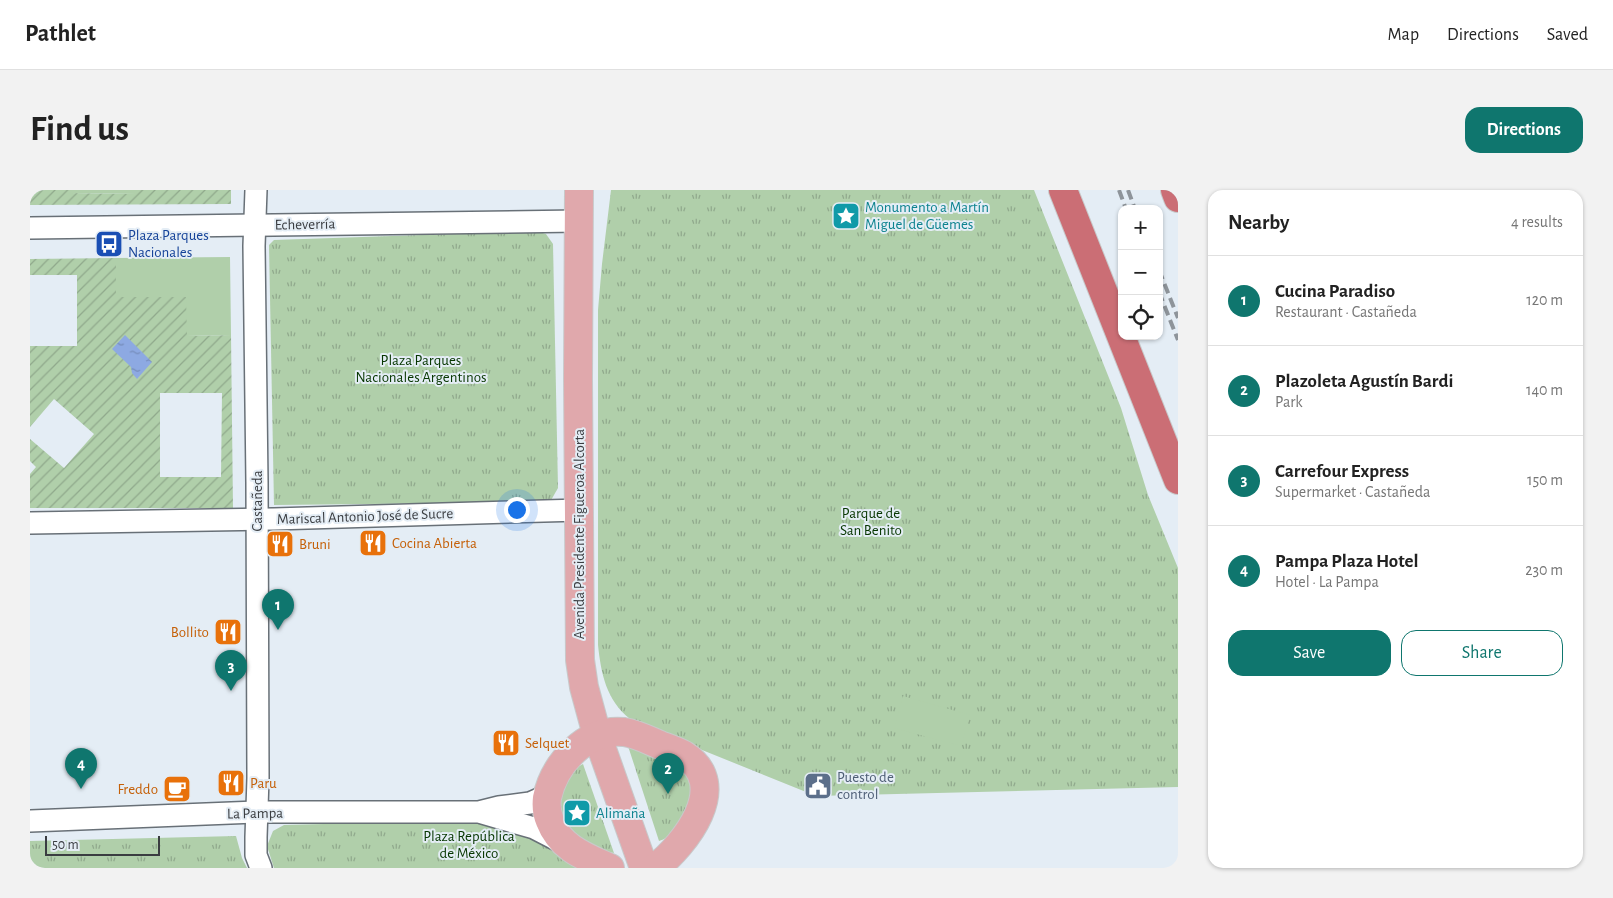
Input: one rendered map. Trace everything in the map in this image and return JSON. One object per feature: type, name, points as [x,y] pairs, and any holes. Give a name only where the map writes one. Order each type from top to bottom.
[{"type":"highway","points":[[1063,190],[1178,480]]},
{"type":"highway","points":[[1175,190],[1178,198]]},
{"type":"main road","name":"Avenida Presidente Figueroa Alcorta","points":[[579,190],[580,660],[584,687],[598,735],[644,868]]},
{"type":"main road","points":[[579,221],[590,190]]},
{"type":"main road","points":[[610,868],[584,856],[563,843],[553,830],[546,804],[554,778],[569,757],[586,741],[598,735],[624,732],[684,755],[701,774],[704,787],[702,811],[693,826],[672,852],[655,868]]},
{"type":"street","name":"Castañeda","points":[[256,190],[256,855],[261,868]]},
{"type":"street","name":"Echeverría","points":[[30,228],[579,221]]},
{"type":"street","name":"Mariscal Antonio José de Sucre","points":[[30,523],[580,510]]},
{"type":"street","name":"La Pampa","points":[[30,821],[256,812],[479,812],[530,803],[549,792]]},
{"type":"street","name":"La Pampa","points":[[479,812],[534,828],[563,843]]},
{"type":"green space","points":[[30,190],[71,190],[71,193],[135,194],[135,190],[231,190],[231,204],[30,205]]},
{"type":"green space","points":[[71,190],[135,190],[135,194],[71,193]]},
{"type":"green space","name":"Parque de San Benito","points":[[611,190],[1034,190],[1121,408],[1148,495],[1178,568],[1178,787],[816,796],[655,731],[633,721],[622,712],[610,695],[606,685],[598,645],[598,310]]},
{"type":"green space","name":"Plaza Parques Nacionales Argentinos","points":[[536,231],[546,234],[553,244],[558,488],[550,502],[274,505],[269,245],[274,240]]},
{"type":"green space","points":[[230,257],[231,335],[187,336],[186,297],[116,297],[116,258]]},
{"type":"green space","points":[[116,258],[116,297],[187,297],[187,336],[231,335],[233,508],[30,508],[30,474],[36,467],[30,461],[30,439],[64,468],[94,434],[54,399],[30,427],[30,346],[77,346],[77,275],[30,275],[30,259]],"holes":[[[160,393],[222,393],[221,477],[160,477]]]},
{"type":"green space","points":[[903,696],[970,715],[961,746],[894,728]]},
{"type":"green space","points":[[628,746],[679,763],[693,788],[682,819],[677,827],[666,838],[659,841]]},
{"type":"green space","points":[[583,764],[614,853],[594,850],[573,840],[556,806],[572,770]]},
{"type":"green space","name":"Plaza República de México","points":[[482,820],[517,828],[581,868],[274,868],[267,846],[273,831],[284,825]]},
{"type":"green space","points":[[236,836],[247,868],[30,868],[30,841]]},
{"type":"water","points":[[125,335],[152,362],[137,379],[132,373],[131,367],[112,349]]},
{"type":"railway","points":[[1119,190],[1125,205]]},
{"type":"railway","points":[[1128,190],[1134,205]]},
{"type":"railway","points":[[1163,280],[1178,318]]},
{"type":"railway","points":[[1160,295],[1178,340]]},
{"type":"place","name":"Monumento a Martín Miguel de Güemes","points":[[846,216]]},
{"type":"place","name":"Plaza Parques Nacionales","points":[[109,244]]},
{"type":"place","name":"Cocina Abierta","points":[[373,543]]},
{"type":"place","name":"Bruni","points":[[280,544]]},
{"type":"place","name":"Cucina Paradiso","points":[[278,630]]},
{"type":"place","name":"Bollito","points":[[228,632]]},
{"type":"place","name":"Carrefour Express","points":[[231,691]]},
{"type":"place","name":"Selquet","points":[[506,743]]},
{"type":"place","name":"Paru","points":[[231,783]]},
{"type":"place","name":"Puesto de control","points":[[818,786]]},
{"type":"place","name":"Pampa Plaza Hotel","points":[[81,789]]},
{"type":"place","name":"Freddo","points":[[177,789]]},
{"type":"place","name":"Plazoleta Agustín Bardi","points":[[668,794]]},
{"type":"place","name":"Alimaña","points":[[577,813]]}]
